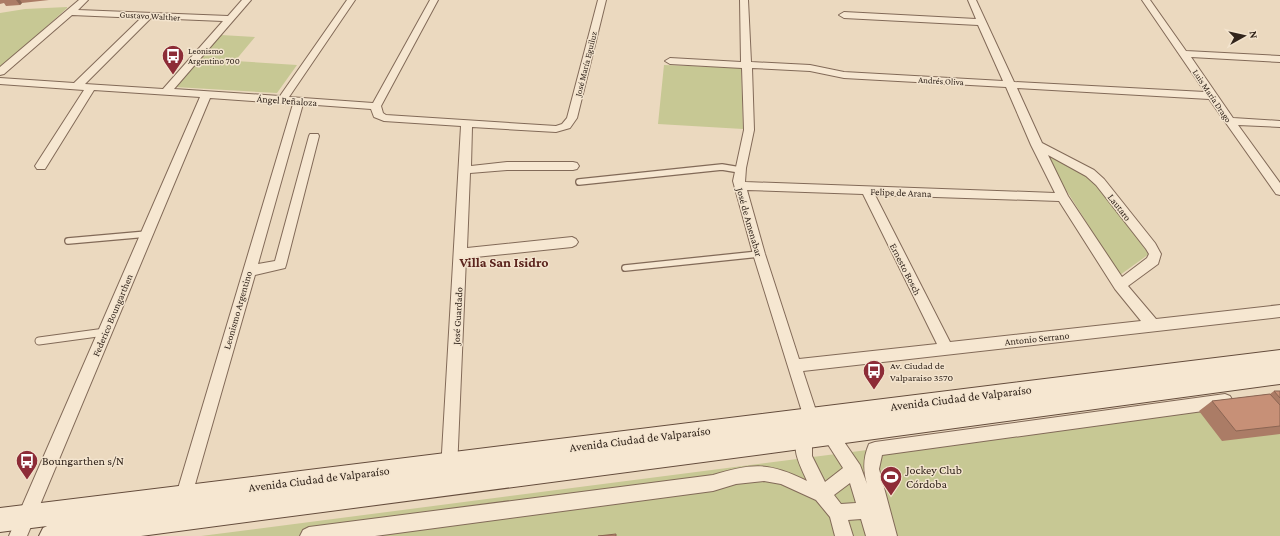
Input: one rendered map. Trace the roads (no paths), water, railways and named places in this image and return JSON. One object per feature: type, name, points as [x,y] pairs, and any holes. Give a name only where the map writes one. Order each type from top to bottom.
[{"type":"main road","name":"Avenida Ciudad de Valparaíso","points":[[815,432],[1280,358]]},
{"type":"main road","name":"Avenida Ciudad de Valparaíso","points":[[0,520],[22,526],[183,496],[449,474],[815,432],[1280,375]]},
{"type":"main road","name":"Avenida Ciudad de Valparaíso","points":[[51,536],[176,520],[449,474]]},
{"type":"street","points":[[0,72],[84,0]]},
{"type":"street","points":[[165,93],[247,0]]},
{"type":"street","points":[[284,99],[351,0]]},
{"type":"street","points":[[434,0],[376,106],[378,115],[384,118],[467,124]]},
{"type":"street","name":"José María Eguiluz","points":[[467,124],[556,129],[566,126],[572,118],[602,0]]},
{"type":"street","name":"José de Amenabar","points":[[744,0],[748,142],[740,170],[740,186],[759,254],[815,432]]},
{"type":"street","points":[[972,0],[1037,145],[1063,197],[1120,285],[1152,325]]},
{"type":"street","name":"Luis María Drago","points":[[1146,0],[1280,191]]},
{"type":"street","name":"Gustavo Walther","points":[[70,12],[230,20]]},
{"type":"street","points":[[844,15],[982,22]]},
{"type":"street","points":[[76,87],[148,16]]},
{"type":"street","points":[[1184,54],[1280,59]]},
{"type":"street","name":"Andrés Oliva","points":[[670,61],[810,68],[844,75],[1212,96]]},
{"type":"street","name":"Ángel Peñaloza","points":[[0,81],[376,106]]},
{"type":"street","points":[[41,166],[90,88]]},
{"type":"street","name":"Federico Boungarthen","points":[[22,526],[206,95]]},
{"type":"street","name":"Leonismo Argentino","points":[[176,520],[299,100]]},
{"type":"street","points":[[1230,121],[1280,124]]},
{"type":"street","name":"José Guardado","points":[[449,474],[467,124]]},
{"type":"street","points":[[249,271],[280,265],[314,136]]},
{"type":"street","name":"Lautaro","points":[[1037,145],[1090,173],[1100,182],[1151,246],[1155,254],[1153,260],[1120,285]]},
{"type":"street","points":[[464,170],[507,166],[573,166]]},
{"type":"street","name":"Felipe de Arana","points":[[740,186],[1063,197]]},
{"type":"street","name":"Ernesto Bosch","points":[[867,190],[946,348]]},
{"type":"street","points":[[460,254],[572,242]]},
{"type":"street","name":"Antonio Serrano","points":[[794,366],[1280,311]]},
{"type":"street","points":[[888,536],[871,469],[875,449],[1241,399]]},
{"type":"street","points":[[844,536],[837,513],[822,494],[804,457],[815,432],[854,470],[865,510],[875,536]]},
{"type":"street","points":[[822,494],[854,470]]},
{"type":"street","points":[[310,536],[605,498],[713,483],[736,476],[764,473],[784,477],[803,487],[822,494]]},
{"type":"street","points":[[837,513],[865,510]]},
{"type":"lane","points":[[579,182],[722,167],[740,170]]},
{"type":"lane","points":[[68,241],[147,234]]},
{"type":"lane","points":[[625,268],[759,254]]},
{"type":"lane","points":[[39,341],[105,332]]},
{"type":"place","name":"Leonismo Argentino 700","points":[[173,76]]},
{"type":"place","name":"Av. Ciudad de Valparaiso 3570","points":[[874,390]]},
{"type":"place","name":"Boungarthen s/N","points":[[27,480]]},
{"type":"place","name":"Jockey Club Córdoba","points":[[891,496]]},
{"type":"district","name":"Villa San Isidro","points":[[504,262]]}]
